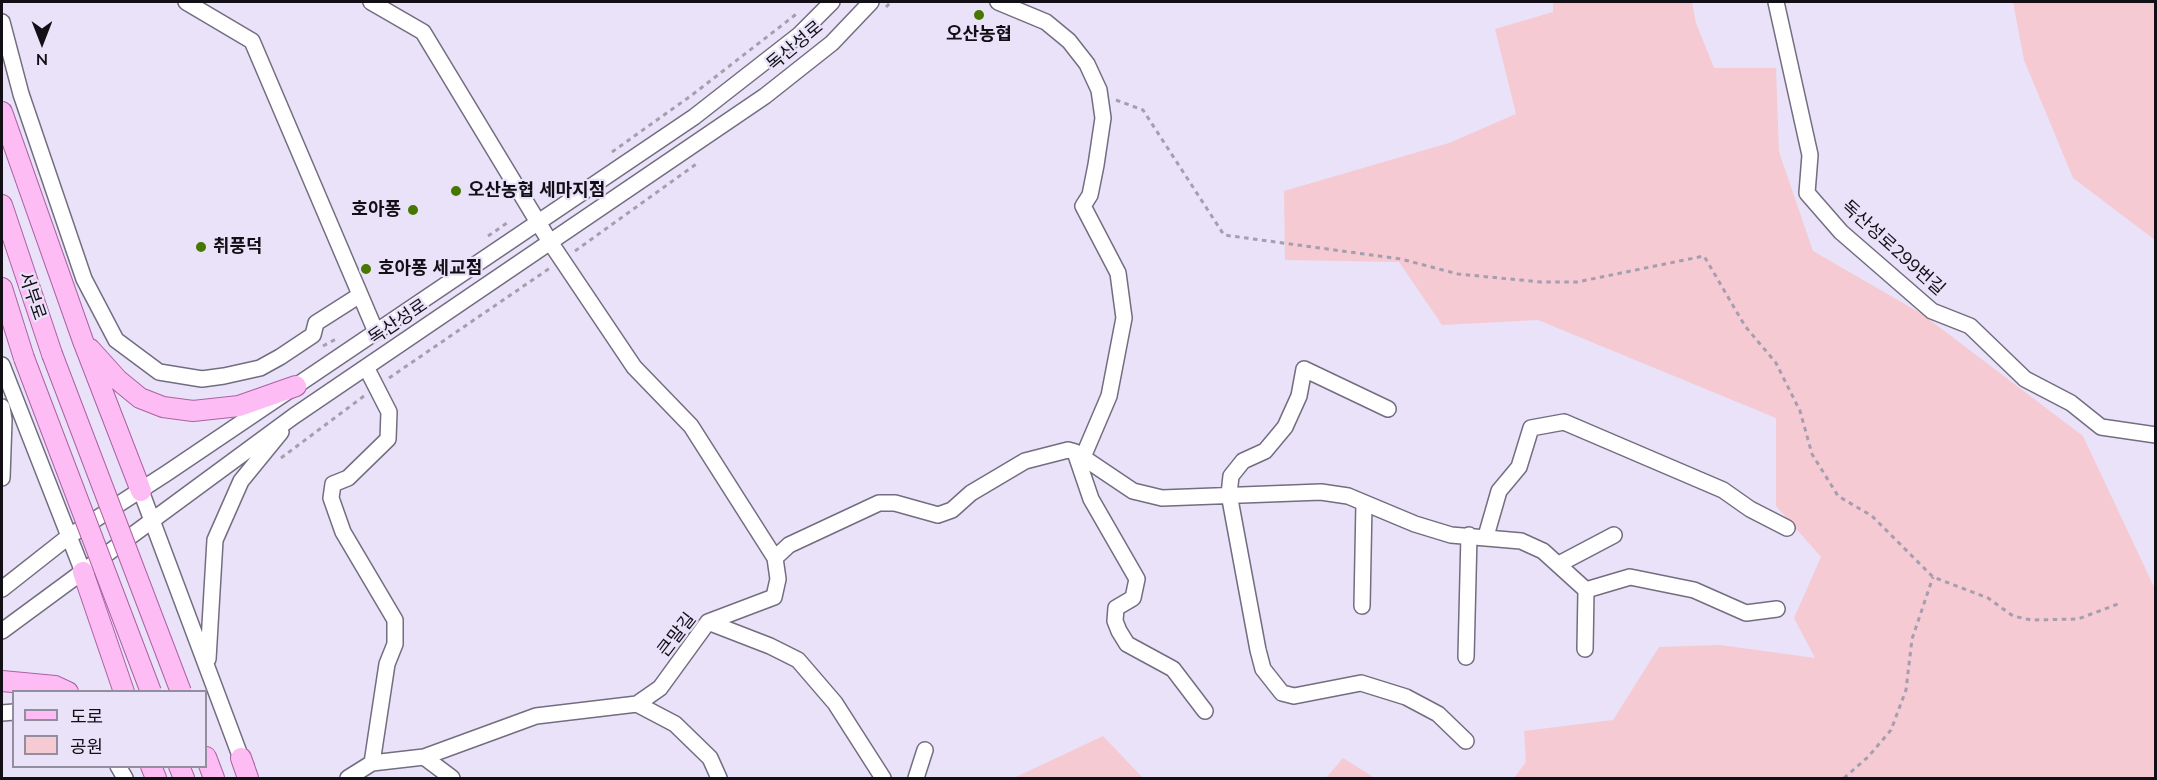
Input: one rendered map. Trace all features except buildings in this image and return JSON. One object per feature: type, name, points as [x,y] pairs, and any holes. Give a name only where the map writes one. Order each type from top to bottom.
[{"type":"main road","points":[[2,112],[83,341],[141,490]]},
{"type":"main road","name":"서부로","points":[[2,205],[52,354],[180,690]]},
{"type":"main road","name":"서부로","points":[[2,288],[24,358],[150,690]]},
{"type":"main road","points":[[83,341],[118,380],[140,398],[163,407],[193,411],[239,406],[296,386]]},
{"type":"main road","points":[[83,572],[123,690]]},
{"type":"main road","points":[[2,681],[55,686],[64,690]]},
{"type":"main road","points":[[241,758],[248,778]]},
{"type":"main road","points":[[207,760],[214,778]]},
{"type":"street","points":[[186,2],[252,41],[376,332]]},
{"type":"street","points":[[371,2],[423,32],[550,242],[634,367],[691,426],[776,558],[789,546],[879,503],[895,503],[938,514],[952,510],[971,493],[1025,461],[1068,450],[1078,454],[1133,491],[1162,498],[1321,492],[1348,496],[1442,532],[1521,541],[1543,551],[1586,590],[1585,649]]},
{"type":"street","name":"독산성로","points":[[2,589],[68,537],[694,117],[799,35],[832,2]]},
{"type":"street","name":"독산성로","points":[[2,631],[294,416],[765,96],[832,43],[871,2]]},
{"type":"street","points":[[998,2],[1046,22],[1069,41],[1087,64],[1100,95],[1103,118],[1096,165],[1090,195],[1083,206],[1118,273],[1124,318],[1109,396],[1078,454],[1091,499],[1137,579],[1133,598],[1116,608],[1115,621],[1119,631],[1126,644],[1173,669],[1205,711]]},
{"type":"street","name":"독산성로299번길","points":[[1776,2],[1810,155],[1807,193],[1841,232],[1932,311],[1970,326],[2025,379],[2072,403],[2101,427],[2156,435]]},
{"type":"street","points":[[2,22],[21,94],[84,279],[116,340],[159,372],[202,380],[260,368],[313,334],[316,323],[360,296]]},
{"type":"street","points":[[2,365],[83,572]]},
{"type":"street","points":[[366,367],[389,412],[388,439],[348,478],[333,484],[331,498],[343,532],[395,620],[395,644],[387,664],[372,762]]},
{"type":"street","points":[[1388,409],[1304,369],[1299,396],[1285,427],[1266,451],[1243,461],[1231,476],[1229,494],[1263,669],[1282,693],[1294,696],[1361,683],[1406,697],[1438,714],[1466,741]]},
{"type":"street","points":[[2,406],[4,420],[2,478]]},
{"type":"street","points":[[207,664],[215,540],[241,481],[294,416]]},
{"type":"street","points":[[1486,536],[1499,491],[1519,467],[1531,428],[1564,422],[1723,490],[1750,509],[1787,528]]},
{"type":"street","points":[[141,490],[241,758],[255,778]]},
{"type":"street","points":[[1362,606],[1364,503]]},
{"type":"street","points":[[1466,657],[1469,536]]},
{"type":"street","points":[[1559,564],[1614,536]]},
{"type":"street","name":"큰말길","points":[[348,778],[372,762],[424,757],[536,716],[637,704],[660,688],[708,622],[774,597],[778,579],[776,558]]},
{"type":"street","points":[[1586,590],[1630,577],[1694,590],[1746,613],[1777,609]]},
{"type":"street","points":[[708,622],[770,646],[798,660],[835,703],[883,778]]},
{"type":"street","points":[[637,704],[675,724],[710,758],[719,778]]},
{"type":"street","points":[[916,778],[925,750]]},
{"type":"street","points":[[424,757],[452,778]]},
{"type":"path","points":[[607,156],[692,95],[803,9]]},
{"type":"path","points":[[1100,95],[1143,110],[1224,235],[1401,259],[1458,274],[1541,282],[1577,282],[1704,256],[1745,326],[1776,363],[1800,411],[1812,454],[1838,496],[1872,516],[1932,577],[1988,598],[2013,616],[2031,620],[2078,619],[2118,604]]},
{"type":"path","points":[[479,242],[529,208]]},
{"type":"path","points":[[318,349],[338,338]]},
{"type":"path","points":[[1844,778],[1868,757],[1891,730],[1906,690],[1912,639],[1932,577]]},
{"type":"green space","points":[[1553,2],[1692,2],[1696,23],[1714,68],[1776,68],[1779,152],[1813,251],[1922,314],[2083,436],[2155,589],[2155,778],[1514,778],[1526,762],[1524,731],[1613,720],[1659,647],[1720,645],[1815,658],[1794,618],[1821,557],[1776,506],[1776,418],[1538,320],[1442,325],[1399,262],[1285,260],[1284,191],[1449,143],[1516,114],[1495,29],[1553,12]]},
{"type":"green space","points":[[2013,2],[2155,2],[2155,240],[2073,178],[2024,60]]},
{"type":"green space","points":[[1103,736],[1143,778],[1016,777]]},
{"type":"green space","points":[[1343,758],[1375,778],[1326,778]]},
{"type":"place","name":"오산농협","points":[[979,15]]},
{"type":"place","name":"오산농협 세마지점","points":[[456,191]]},
{"type":"place","name":"호아퐁","points":[[413,210]]},
{"type":"place","name":"취풍덕","points":[[201,247]]},
{"type":"place","name":"호아퐁 세교점","points":[[366,269]]}]
